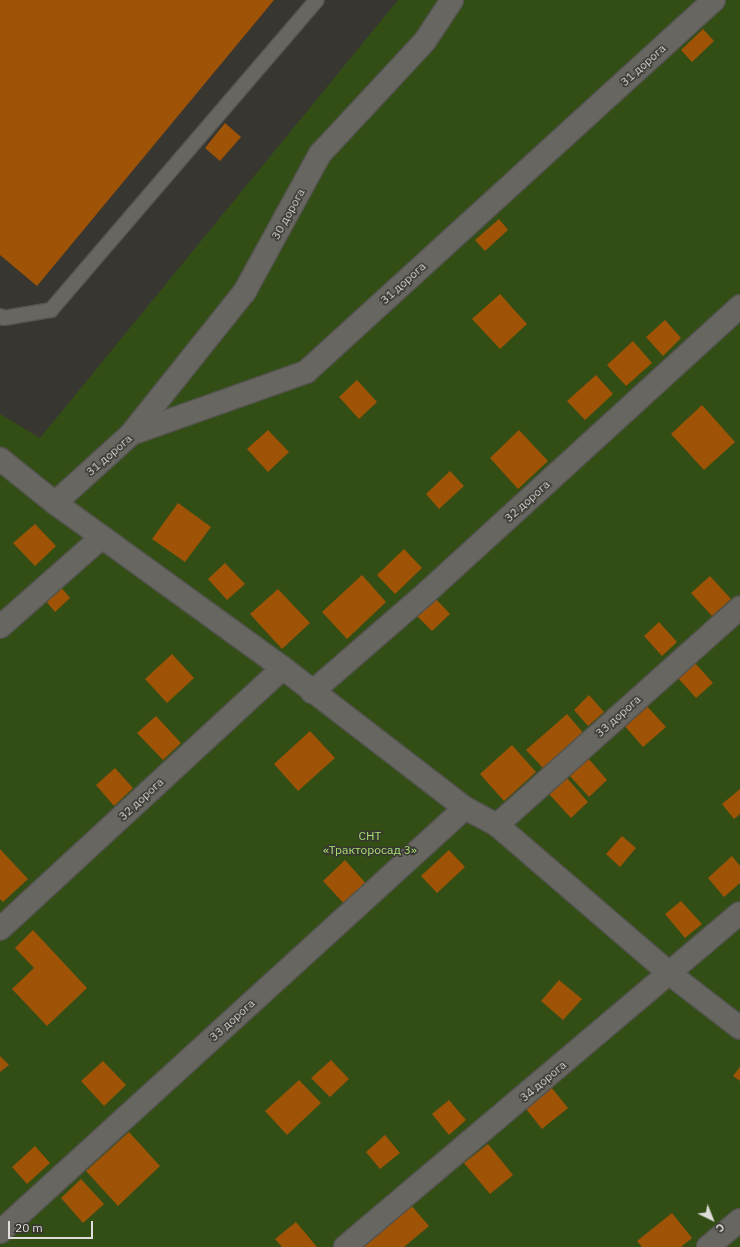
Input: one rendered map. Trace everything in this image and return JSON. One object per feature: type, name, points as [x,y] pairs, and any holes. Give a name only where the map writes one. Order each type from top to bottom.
[{"type":"street","name":"30 дорога","points":[[131,434],[245,291],[320,154],[425,41],[452,0]]},
{"type":"street","name":"31 дорога","points":[[55,503],[131,434],[306,372],[714,0]]},
{"type":"street","name":"32 дорога","points":[[312,692],[431,589],[740,306]]},
{"type":"street","points":[[0,459],[55,503],[283,668],[312,692],[465,808],[497,825],[670,974],[740,1028]]},
{"type":"street","points":[[0,627],[102,537]]},
{"type":"street","name":"33 дорога","points":[[497,825],[740,608]]},
{"type":"street","name":"32 дорога","points":[[0,929],[283,668]]},
{"type":"street","name":"33 дорога","points":[[0,1232],[465,808]]},
{"type":"street","name":"34 дорога","points":[[345,1247],[670,974],[740,913]]},
{"type":"street","points":[[708,1247],[740,1220]]},
{"type":"lane","points":[[0,316],[4,318],[51,310],[317,0]]},
{"type":"green space","name":"СНТ «Тракторосад 3»","points":[[398,0],[740,0],[740,1247],[0,1247],[0,414],[40,438]]},
{"type":"building","points":[[0,0],[274,0],[37,286],[0,255]]},
{"type":"building","points":[[703,29],[714,41],[692,62],[681,50]]},
{"type":"building","points":[[225,123],[241,137],[220,161],[205,148]]},
{"type":"building","points":[[499,219],[508,230],[485,251],[475,240]]},
{"type":"building","points":[[500,294],[527,324],[500,349],[472,319]]},
{"type":"building","points":[[665,320],[681,338],[663,356],[646,337]]},
{"type":"building","points":[[633,341],[652,363],[626,386],[607,365]]},
{"type":"building","points":[[596,375],[613,394],[585,420],[567,401]]},
{"type":"building","points":[[357,380],[377,402],[359,419],[339,397]]},
{"type":"building","points":[[702,405],[735,442],[704,470],[671,434]]},
{"type":"building","points":[[268,430],[289,452],[268,472],[247,449]]},
{"type":"building","points":[[519,430],[548,461],[518,489],[490,458]]},
{"type":"building","points":[[450,471],[464,486],[439,509],[426,494]]},
{"type":"building","points":[[178,503],[211,527],[185,562],[152,539]]},
{"type":"building","points":[[35,524],[56,546],[35,566],[13,543]]},
{"type":"building","points":[[404,549],[422,568],[395,594],[377,575]]},
{"type":"building","points":[[225,563],[245,584],[227,600],[208,579]]},
{"type":"building","points":[[362,575],[386,602],[347,639],[322,612]]},
{"type":"building","points":[[710,576],[731,599],[712,616],[691,593]]},
{"type":"building","points":[[60,586],[70,598],[55,612],[45,600]]},
{"type":"building","points":[[278,589],[310,623],[282,649],[250,614]]},
{"type":"building","points":[[434,597],[450,614],[432,631],[415,614]]},
{"type":"building","points":[[659,622],[677,642],[662,656],[644,636]]},
{"type":"building","points":[[172,654],[194,678],[167,703],[145,679]]},
{"type":"building","points":[[695,663],[713,683],[696,698],[678,678]]},
{"type":"building","points":[[589,695],[604,712],[588,726],[574,710]]},
{"type":"building","points":[[645,704],[666,727],[643,747],[623,724]]},
{"type":"building","points":[[567,714],[585,735],[545,770],[526,750]]},
{"type":"building","points":[[156,716],[181,743],[163,760],[137,733]]},
{"type":"building","points":[[310,731],[335,758],[298,791],[274,764]]},
{"type":"building","points":[[512,745],[536,772],[504,801],[480,774]]},
{"type":"building","points":[[588,758],[607,780],[589,797],[569,775]]},
{"type":"building","points":[[115,768],[133,788],[114,806],[96,785]]},
{"type":"building","points":[[567,778],[588,802],[571,818],[549,794]]},
{"type":"building","points":[[740,789],[740,814],[734,819],[722,804]]},
{"type":"building","points":[[622,836],[636,848],[620,867],[606,854]]},
{"type":"building","points":[[0,849],[28,879],[3,902],[0,899]]},
{"type":"building","points":[[449,850],[465,867],[437,893],[421,876]]},
{"type":"building","points":[[732,856],[740,866],[740,883],[724,897],[708,878]]},
{"type":"building","points":[[345,860],[370,888],[348,908],[323,881]]},
{"type":"building","points":[[681,901],[702,924],[685,938],[665,914]]},
{"type":"building","points":[[33,930],[87,988],[47,1026],[12,989],[34,968],[15,948]]},
{"type":"building","points":[[559,980],[582,999],[563,1020],[541,1001]]},
{"type":"building","points":[[0,1056],[9,1065],[0,1072]]},
{"type":"building","points":[[331,1060],[349,1079],[330,1097],[311,1078]]},
{"type":"building","points":[[103,1061],[126,1085],[104,1106],[81,1081]]},
{"type":"building","points":[[740,1067],[740,1081],[733,1076]]},
{"type":"building","points":[[299,1080],[321,1103],[287,1135],[265,1111]]},
{"type":"building","points":[[551,1087],[568,1108],[542,1129],[526,1109]]},
{"type":"building","points":[[449,1100],[466,1120],[449,1135],[432,1114]]},
{"type":"building","points":[[129,1132],[160,1166],[118,1206],[86,1171]]},
{"type":"building","points":[[385,1135],[400,1153],[380,1169],[366,1152]]},
{"type":"building","points":[[488,1144],[513,1175],[490,1194],[464,1163]]},
{"type":"building","points":[[35,1146],[50,1163],[27,1184],[12,1167]]},
{"type":"building","points":[[81,1179],[104,1204],[83,1223],[61,1198]]},
{"type":"building","points":[[410,1204],[429,1226],[404,1247],[362,1247]]},
{"type":"building","points":[[672,1213],[692,1238],[681,1247],[642,1247],[637,1241]]},
{"type":"building","points":[[296,1222],[317,1247],[282,1247],[275,1239]]}]
